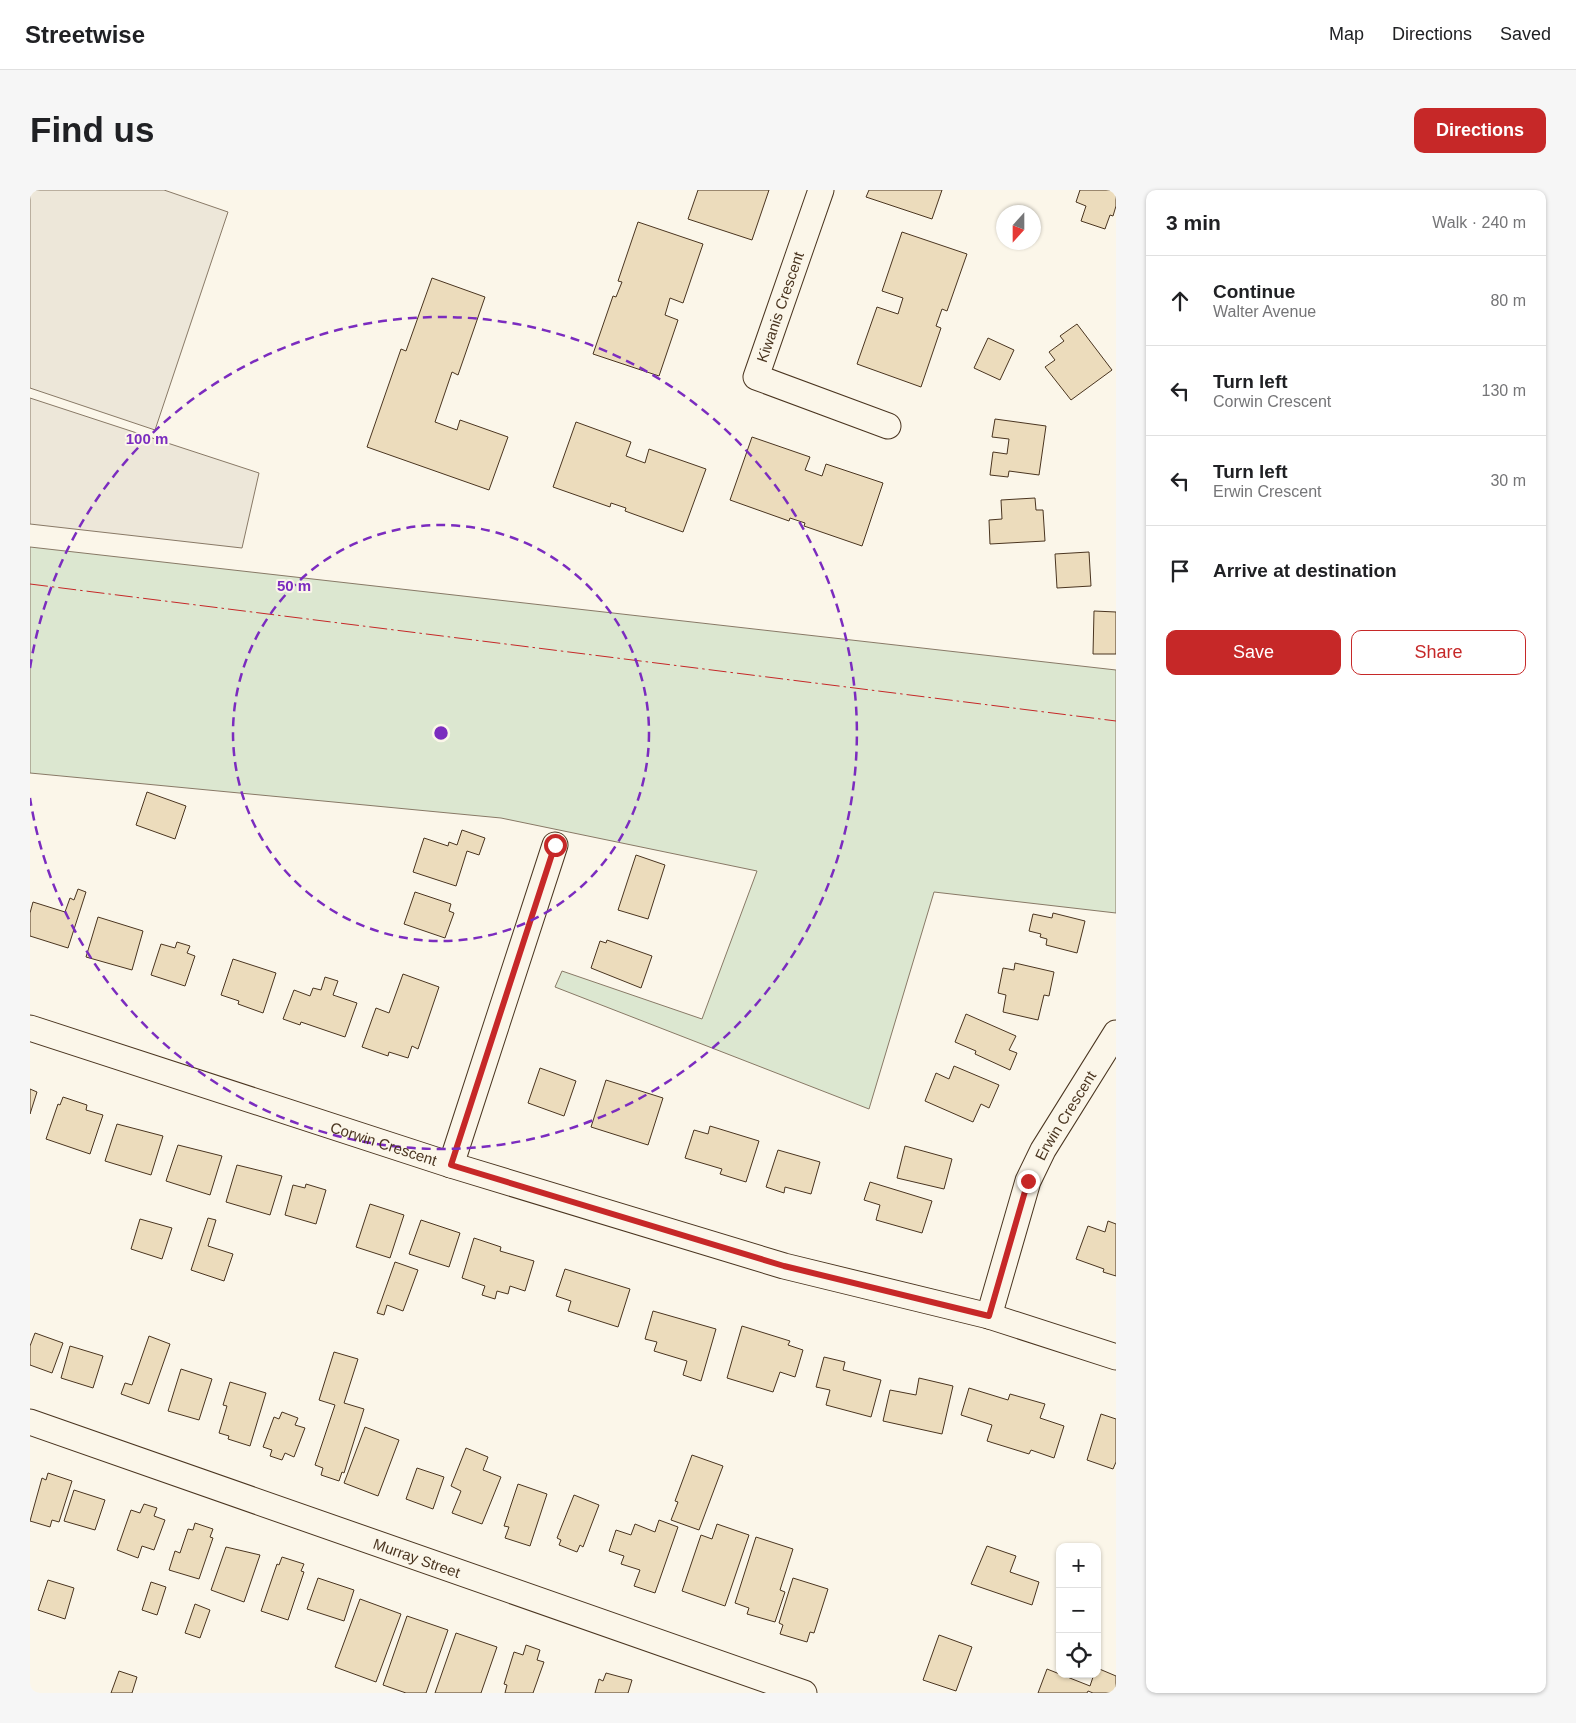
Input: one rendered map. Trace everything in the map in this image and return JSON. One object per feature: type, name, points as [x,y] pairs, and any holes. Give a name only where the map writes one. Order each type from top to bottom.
[{"type":"street","name":"Kiwanis Crescent","points":[[821,190],[756,377],[888,426]]},
{"type":"street","points":[[451,1165],[555,845]]},
{"type":"street","name":"Corwin Crescent","points":[[30,1028],[451,1165],[784,1266],[989,1316],[1116,1357]]},
{"type":"street","name":"Erwin Crescent","points":[[989,1316],[1028,1181],[1043,1150],[1116,1033]]},
{"type":"street","name":"Murray Street","points":[[30,1422],[804,1693]]},
{"type":"green space","points":[[30,547],[1116,670],[1116,913],[934,892],[869,1109],[555,987],[562,971],[702,1019],[757,871],[501,818],[30,773]]},
{"type":"shaded area","points":[[30,190],[164,190],[228,212],[155,430],[30,388]]},
{"type":"shaded area","points":[[30,398],[259,473],[242,548],[30,524]]},
{"type":"building","points":[[698,190],[769,190],[752,240],[688,219]]},
{"type":"building","points":[[869,190],[942,190],[932,219],[866,197]]},
{"type":"building","points":[[1080,190],[1116,190],[1116,206],[1113,216],[1110,215],[1105,229],[1081,221],[1086,206],[1076,202]]},
{"type":"building","points":[[638,222],[703,244],[683,303],[670,298],[665,315],[678,320],[659,376],[593,354],[613,296],[616,297],[622,282],[618,281]]},
{"type":"building","points":[[902,232],[967,254],[947,311],[942,309],[936,326],[941,328],[921,387],[857,364],[877,307],[898,314],[903,298],[882,291]]},
{"type":"building","points":[[432,278],[485,297],[458,375],[452,372],[435,422],[457,430],[460,420],[508,437],[489,490],[367,447],[401,349],[406,351]]},
{"type":"building","points":[[1077,324],[1112,370],[1071,400],[1045,367],[1055,360],[1049,352],[1064,341],[1060,336]]},
{"type":"building","points":[[988,338],[1014,350],[1000,380],[974,368]]},
{"type":"building","points":[[995,419],[1046,426],[1039,475],[1009,471],[1008,477],[990,475],[993,452],[1007,454],[1009,439],[992,437]]},
{"type":"building","points":[[576,422],[631,442],[626,456],[645,463],[649,449],[706,469],[683,532],[625,511],[626,508],[611,503],[610,507],[553,487]]},
{"type":"building","points":[[752,437],[810,457],[805,470],[822,476],[826,464],[883,483],[862,546],[804,526],[805,523],[790,518],[789,521],[730,500]]},
{"type":"building","points":[[1035,498],[1036,510],[1043,510],[1045,541],[990,544],[989,520],[1002,519],[1001,500]]},
{"type":"building","points":[[1089,552],[1091,586],[1057,588],[1055,554]]},
{"type":"building","points":[[1094,611],[1116,612],[1116,654],[1093,654]]},
{"type":"building","points":[[147,792],[186,806],[175,839],[136,825]]},
{"type":"building","points":[[462,830],[485,838],[479,855],[467,851],[456,886],[413,872],[424,838],[448,846],[449,842],[457,845]]},
{"type":"building","points":[[636,855],[665,865],[648,919],[618,910]]},
{"type":"building","points":[[78,889],[86,892],[68,948],[30,936],[30,913],[33,902],[65,912],[70,898],[74,900]]},
{"type":"building","points":[[415,892],[451,904],[449,911],[454,913],[445,938],[404,924]]},
{"type":"building","points":[[1053,913],[1085,921],[1077,953],[1046,945],[1047,939],[1040,937],[1041,934],[1029,931],[1033,914],[1052,918]]},
{"type":"building","points":[[98,917],[143,931],[132,970],[86,957]]},
{"type":"building","points":[[607,940],[652,956],[641,988],[591,968],[600,941],[606,943]]},
{"type":"building","points":[[177,942],[190,946],[187,953],[195,956],[185,986],[151,975],[161,944],[175,948]]},
{"type":"building","points":[[233,959],[276,973],[263,1013],[238,1004],[239,1001],[221,995]]},
{"type":"building","points":[[1015,963],[1054,972],[1049,996],[1044,995],[1038,1020],[1003,1012],[1006,995],[998,993],[1003,968],[1014,970]]},
{"type":"building","points":[[403,974],[439,987],[418,1049],[412,1046],[408,1058],[389,1052],[388,1056],[362,1047],[376,1008],[389,1013]]},
{"type":"building","points":[[325,977],[338,981],[333,995],[357,1003],[345,1037],[301,1022],[300,1025],[283,1019],[294,990],[310,996],[313,988],[321,990]]},
{"type":"building","points":[[966,1014],[1016,1036],[1009,1050],[1017,1053],[1010,1070],[975,1054],[976,1051],[955,1042]]},
{"type":"building","points":[[954,1066],[999,1085],[989,1108],[981,1104],[973,1122],[925,1101],[936,1073],[949,1079]]},
{"type":"building","points":[[540,1068],[576,1081],[564,1116],[528,1103]]},
{"type":"building","points":[[606,1080],[663,1098],[648,1145],[591,1127]]},
{"type":"building","points":[[30,1089],[37,1092],[30,1114]]},
{"type":"building","points":[[63,1097],[87,1105],[86,1110],[103,1115],[90,1154],[46,1139],[58,1104],[60,1105]]},
{"type":"building","points":[[117,1124],[163,1136],[151,1175],[105,1161]]},
{"type":"building","points":[[710,1126],[759,1141],[746,1182],[720,1174],[722,1169],[685,1158],[694,1130],[708,1134]]},
{"type":"building","points":[[178,1145],[222,1156],[210,1195],[166,1181]]},
{"type":"building","points":[[905,1146],[952,1159],[944,1189],[897,1178]]},
{"type":"building","points":[[778,1150],[820,1162],[811,1194],[785,1187],[784,1193],[766,1187]]},
{"type":"building","points":[[237,1165],[282,1176],[270,1215],[226,1202]]},
{"type":"building","points":[[870,1182],[932,1201],[922,1233],[876,1220],[880,1205],[864,1200]]},
{"type":"building","points":[[306,1184],[326,1190],[316,1224],[285,1215],[293,1185],[305,1188]]},
{"type":"building","points":[[370,1204],[404,1215],[390,1258],[356,1247]]},
{"type":"building","points":[[208,1218],[216,1220],[208,1246],[233,1254],[224,1281],[191,1270]]},
{"type":"building","points":[[140,1219],[172,1228],[162,1259],[131,1249]]},
{"type":"building","points":[[421,1220],[460,1233],[449,1267],[409,1254]]},
{"type":"building","points":[[1108,1221],[1116,1224],[1116,1276],[1103,1272],[1104,1269],[1076,1259],[1088,1226],[1105,1232]]},
{"type":"building","points":[[474,1238],[501,1247],[500,1251],[534,1261],[525,1291],[510,1286],[508,1294],[497,1291],[495,1299],[482,1295],[485,1286],[462,1278]]},
{"type":"building","points":[[395,1262],[418,1270],[403,1311],[387,1305],[384,1315],[377,1313]]},
{"type":"building","points":[[565,1269],[630,1289],[618,1327],[568,1311],[571,1301],[556,1296]]},
{"type":"building","points":[[653,1311],[716,1329],[701,1381],[683,1375],[687,1361],[654,1351],[657,1342],[645,1339]]},
{"type":"building","points":[[742,1326],[790,1341],[788,1345],[803,1350],[795,1377],[780,1372],[773,1392],[727,1378]]},
{"type":"building","points":[[35,1333],[63,1343],[52,1373],[30,1365],[30,1346]]},
{"type":"building","points":[[149,1336],[170,1344],[149,1404],[121,1394],[125,1383],[132,1385]]},
{"type":"building","points":[[70,1346],[103,1356],[93,1388],[61,1378]]},
{"type":"building","points":[[334,1352],[358,1359],[344,1403],[364,1409],[344,1473],[342,1472],[339,1481],[321,1475],[323,1468],[315,1465],[335,1405],[319,1400]]},
{"type":"building","points":[[824,1357],[845,1362],[843,1370],[881,1380],[871,1417],[826,1405],[830,1390],[816,1387]]},
{"type":"building","points":[[181,1369],[212,1379],[199,1420],[168,1411]]},
{"type":"building","points":[[919,1378],[953,1386],[942,1434],[883,1421],[890,1390],[916,1395]]},
{"type":"building","points":[[230,1382],[266,1393],[250,1446],[228,1439],[229,1436],[219,1433],[227,1406],[223,1405]]},
{"type":"building","points":[[969,1388],[1008,1400],[1010,1394],[1045,1404],[1040,1418],[1064,1426],[1054,1458],[1031,1450],[1029,1454],[987,1441],[992,1425],[961,1415]]},
{"type":"building","points":[[282,1412],[298,1418],[295,1425],[305,1428],[294,1457],[285,1453],[282,1460],[270,1456],[272,1450],[263,1447],[274,1417],[279,1419]]},
{"type":"building","points":[[1101,1414],[1116,1419],[1116,1462],[1113,1469],[1087,1460]]},
{"type":"building","points":[[365,1427],[399,1440],[378,1496],[344,1483]]},
{"type":"building","points":[[466,1448],[488,1457],[483,1470],[501,1477],[482,1524],[452,1513],[461,1491],[451,1486]]},
{"type":"building","points":[[692,1455],[723,1466],[699,1530],[671,1520],[678,1502],[675,1501]]},
{"type":"building","points":[[417,1468],[444,1477],[433,1509],[406,1499]]},
{"type":"building","points":[[48,1473],[72,1481],[59,1522],[52,1520],[50,1527],[30,1521],[42,1478],[46,1480]]},
{"type":"building","points":[[518,1484],[547,1494],[530,1546],[505,1538],[509,1527],[504,1526]]},
{"type":"building","points":[[74,1490],[105,1500],[95,1530],[64,1521]]},
{"type":"building","points":[[574,1495],[599,1505],[583,1547],[580,1545],[577,1552],[559,1545],[561,1540],[557,1538]]},
{"type":"building","points":[[144,1504],[157,1508],[154,1516],[165,1520],[154,1550],[142,1546],[138,1558],[117,1550],[131,1510],[140,1513]]},
{"type":"building","points":[[659,1520],[678,1527],[655,1593],[634,1586],[640,1570],[621,1564],[624,1556],[609,1551],[616,1530],[631,1535],[635,1524],[655,1532]]},
{"type":"building","points":[[195,1523],[213,1529],[210,1537],[213,1538],[199,1579],[169,1570],[175,1551],[180,1553],[188,1529],[193,1530]]},
{"type":"building","points":[[717,1524],[749,1535],[725,1606],[682,1591],[701,1535],[712,1539]]},
{"type":"building","points":[[756,1537],[793,1549],[780,1590],[785,1592],[775,1622],[747,1614],[749,1608],[735,1603]]},
{"type":"building","points":[[987,1546],[1016,1556],[1010,1572],[1039,1582],[1032,1605],[971,1584]]},
{"type":"building","points":[[226,1547],[260,1555],[244,1602],[211,1590]]},
{"type":"building","points":[[282,1557],[304,1564],[301,1571],[304,1572],[288,1620],[261,1611],[277,1564],[279,1565]]},
{"type":"building","points":[[318,1578],[354,1590],[344,1621],[307,1609]]},
{"type":"building","points":[[793,1578],[828,1589],[814,1633],[810,1632],[807,1642],[780,1634],[783,1625],[779,1623]]},
{"type":"building","points":[[48,1580],[74,1588],[65,1619],[38,1610]]},
{"type":"building","points":[[151,1582],[166,1587],[157,1615],[142,1610]]},
{"type":"building","points":[[360,1599],[401,1614],[376,1682],[335,1667]]},
{"type":"building","points":[[195,1604],[210,1610],[200,1638],[185,1633]]},
{"type":"building","points":[[407,1616],[448,1630],[426,1693],[406,1693],[383,1685]]},
{"type":"building","points":[[456,1633],[497,1647],[481,1693],[435,1693]]},
{"type":"building","points":[[939,1635],[972,1647],[956,1691],[923,1680]]},
{"type":"building","points":[[526,1645],[540,1650],[537,1660],[544,1662],[533,1693],[505,1693],[507,1685],[504,1684],[514,1652],[523,1655]]},
{"type":"building","points":[[1047,1669],[1056,1673],[1056,1678],[1070,1678],[1090,1686],[1093,1678],[1101,1678],[1101,1670],[1116,1676],[1116,1693],[1093,1693],[1088,1691],[1087,1693],[1038,1693]]},
{"type":"building","points":[[119,1671],[137,1677],[132,1693],[111,1693]]},
{"type":"building","points":[[606,1673],[632,1680],[628,1693],[595,1693],[599,1679],[603,1681]]},
{"type":"power","points":[[30,584],[1116,721]]},
{"type":"route","points":[[555,845],[451,1165],[784,1266],[989,1316],[1028,1181]]}]
